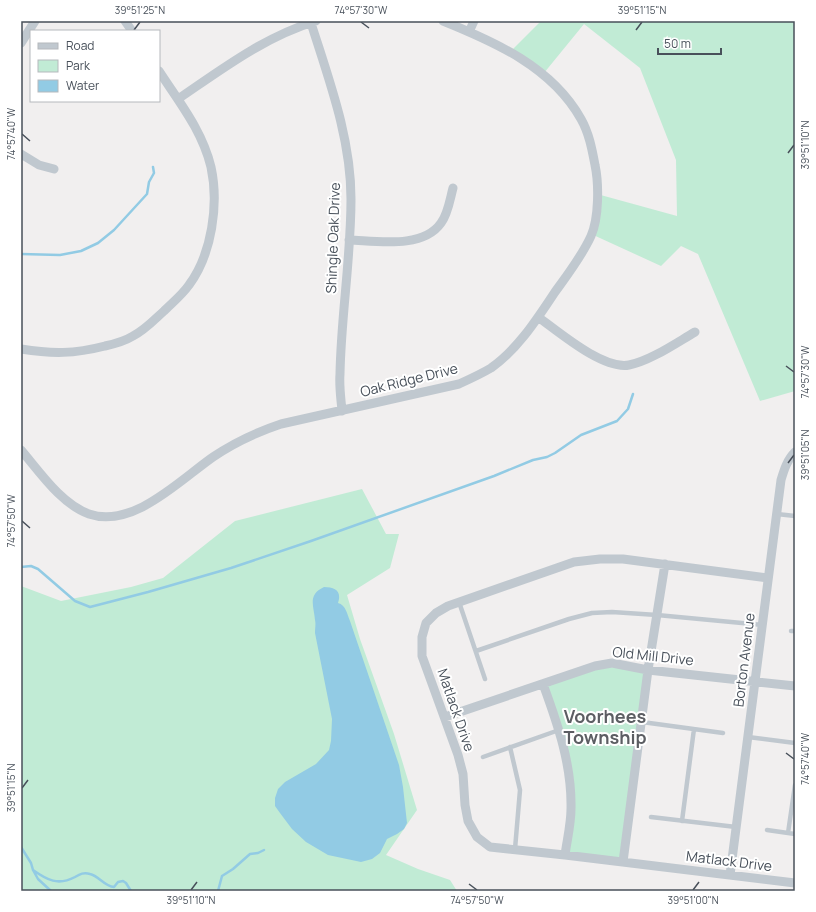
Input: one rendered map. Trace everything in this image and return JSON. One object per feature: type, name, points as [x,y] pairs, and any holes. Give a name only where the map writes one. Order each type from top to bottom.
[{"type":"street","points":[[21,42],[36,21]]},
{"type":"street","points":[[125,21],[131,30]]},
{"type":"street","name":"Oak Ridge Drive","points":[[21,450],[68,502],[88,513],[102,517],[118,516],[148,505],[214,456],[261,430],[281,424],[459,384],[492,367],[510,350],[538,317],[577,261],[592,235],[598,193],[597,172],[590,140],[581,119],[570,103],[539,70],[509,52],[443,21]]},
{"type":"street","points":[[469,32],[474,21]]},
{"type":"street","points":[[178,99],[266,41],[285,32],[314,22]]},
{"type":"street","name":"Shingle Oak Drive","points":[[314,22],[340,114],[347,151],[351,198],[340,376],[342,411]]},
{"type":"street","points":[[21,349],[44,353],[64,354],[92,349],[133,337],[145,329],[182,294],[190,284],[205,255],[214,211],[211,168],[201,136],[160,73]]},
{"type":"street","points":[[21,154],[39,165],[54,169]]},
{"type":"street","points":[[349,240],[391,241],[414,240],[424,237],[432,233],[441,223],[449,205],[453,188]]},
{"type":"street","points":[[538,317],[587,352],[613,365],[628,366],[645,360],[695,332]]},
{"type":"street","name":"Borton Avenue","points":[[730,875],[781,480],[784,467],[795,452]]},
{"type":"street","name":"Matlack Drive","points":[[768,578],[623,559],[600,559],[574,562],[448,606],[436,613],[426,623],[422,637],[422,656],[458,755],[463,774],[465,805],[468,821],[478,837],[490,847],[795,883]]},
{"type":"street","points":[[623,862],[648,670],[665,564]]},
{"type":"street","name":"Old Mill Drive","points":[[445,717],[595,666],[612,663],[648,670],[795,686]]},
{"type":"street","points":[[543,684],[559,730],[569,769],[571,810],[565,855]]},
{"type":"lane","points":[[776,514],[795,516]]},
{"type":"lane","points":[[459,602],[485,679]]},
{"type":"lane","points":[[476,651],[569,619],[592,613],[612,612],[657,615],[762,626]]},
{"type":"lane","points":[[642,722],[723,733]]},
{"type":"lane","points":[[682,821],[694,729]]},
{"type":"lane","points":[[483,757],[559,730]]},
{"type":"lane","points":[[748,736],[795,743]]},
{"type":"lane","points":[[510,747],[520,790],[515,849]]},
{"type":"lane","points":[[788,833],[795,784]]},
{"type":"lane","points":[[651,817],[736,827]]},
{"type":"lane","points":[[767,830],[795,834]]},
{"type":"green space","points":[[541,21],[795,21],[795,391],[760,401],[698,254],[681,246],[661,266],[589,233],[597,194],[677,216],[676,160],[640,68],[584,24],[544,73],[511,51]]},
{"type":"green space","points":[[362,489],[386,534],[399,534],[390,568],[347,595],[360,639],[394,734],[417,810],[386,855],[418,869],[450,880],[457,891],[21,891],[21,586],[61,601],[131,587],[163,578],[235,521]]},
{"type":"green space","points":[[595,666],[648,670],[623,862],[565,855],[569,769],[543,684]]},
{"type":"water","points":[[324,587],[337,590],[339,595],[338,603],[345,608],[347,613],[399,765],[403,787],[407,823],[404,829],[387,839],[380,853],[372,859],[361,862],[328,855],[306,842],[292,829],[275,806],[275,798],[278,789],[285,782],[316,764],[329,750],[332,719],[315,633],[313,606],[313,597]]},
{"type":"waterway","points":[[21,254],[60,255],[81,251],[98,243],[114,230],[147,194],[149,182],[154,173],[153,167]]},
{"type":"waterway","points":[[21,567],[31,566],[38,569],[75,601],[90,607],[148,592],[231,568],[311,541],[494,476],[533,460],[547,457],[581,435],[617,421],[628,409],[633,394]]},
{"type":"waterway","points":[[21,847],[31,863],[38,879],[51,891]]},
{"type":"waterway","points":[[218,891],[222,876],[233,869],[250,854],[258,853],[264,850]]},
{"type":"waterway","points":[[33,870],[43,877],[53,881],[69,880],[88,873],[107,885],[114,887],[118,882],[123,881],[131,891]]},
{"type":"district","name":"Voorhees Township","points":[[605,727]]}]
